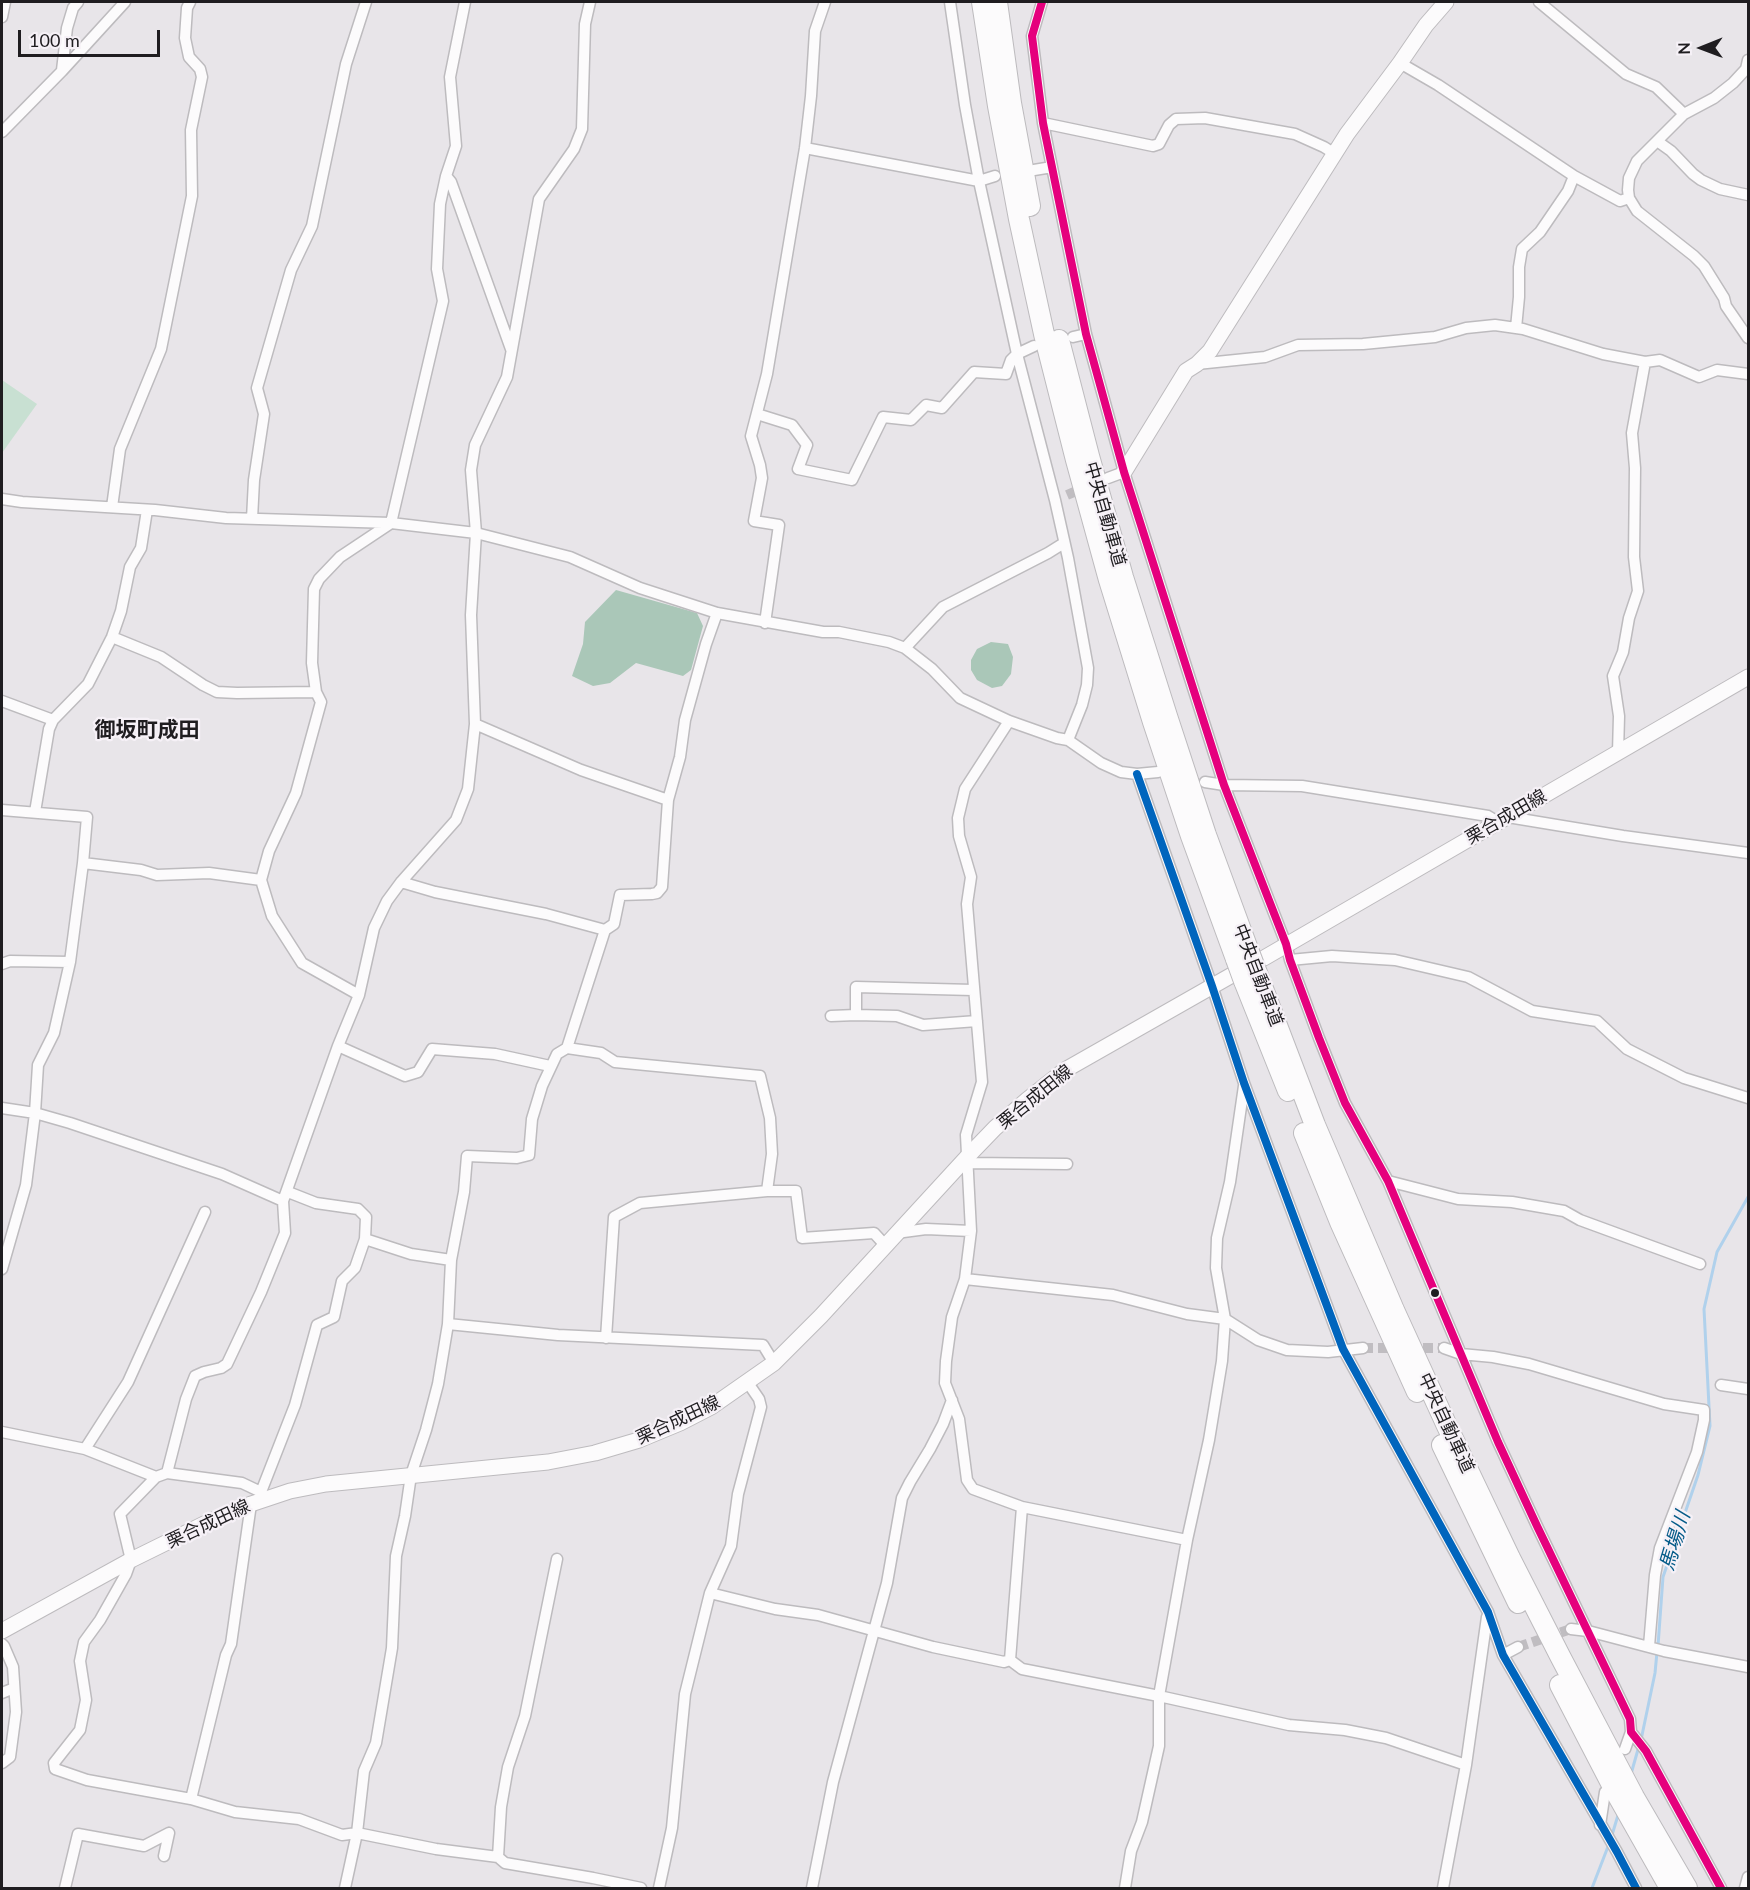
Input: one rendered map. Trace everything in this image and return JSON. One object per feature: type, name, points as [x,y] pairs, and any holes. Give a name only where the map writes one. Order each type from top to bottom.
[{"type":"highway","name":"中央自動車道","points":[[982,2],[1019,219],[1044,334],[1109,580],[1191,836],[1419,1366],[1510,1558],[1620,1770],[1631,1806],[1670,1888]]},
{"type":"highway","name":"中央自動車道","points":[[997,2],[1011,103],[1032,217],[1057,331],[1089,456],[1123,577],[1247,966],[1320,1172],[1405,1368],[1609,1791],[1631,1806],[1687,1888]]},
{"type":"main road","points":[[1124,472],[1186,371],[1210,351],[1347,134],[1401,63],[1426,25],[1446,2]]},
{"type":"main road","name":"栗合成田線","points":[[2,1630],[131,1560],[257,1499],[326,1484],[548,1462],[606,1450],[639,1440],[711,1407],[774,1363],[995,1128],[1065,1070],[1749,677]]},
{"type":"street","points":[[2,17],[5,2]]},
{"type":"street","points":[[62,71],[67,28],[73,8],[78,2]]},
{"type":"street","points":[[2,132],[125,2]]},
{"type":"street","points":[[112,507],[120,449],[161,349],[192,195],[190,130],[202,77],[200,69],[189,57],[185,38],[190,2]]},
{"type":"street","points":[[252,519],[254,480],[264,414],[257,388],[291,270],[312,226],[346,64],[366,2]]},
{"type":"street","points":[[359,995],[302,963],[272,916],[261,880],[269,851],[296,793],[321,702],[316,692],[312,663],[314,589],[319,579],[340,557],[391,523],[443,301],[437,269],[440,204],[456,147],[450,77],[465,2]]},
{"type":"street","points":[[167,1473],[186,1399],[195,1376],[227,1364],[261,1292],[285,1233],[285,1197],[338,1046],[359,995],[374,928],[387,901],[401,882],[456,820],[468,789],[475,724],[471,615],[476,532],[471,470],[475,445],[507,377],[539,199],[574,149],[582,129],[585,24],[590,2]]},
{"type":"street","points":[[765,623],[779,525],[754,521],[762,478],[751,436],[767,374],[805,148],[814,39],[825,2]]},
{"type":"street","points":[[950,2],[979,181],[1017,354],[1055,500],[1088,668],[1082,705],[1068,740]]},
{"type":"street","points":[[1042,2],[1032,36],[1043,123],[1086,334],[1124,472],[1224,785],[1345,1103],[1388,1181],[1537,1526],[1630,1719],[1634,1735],[1720,1888]]},
{"type":"street","points":[[1539,2],[1626,74],[1656,87],[1684,114]]},
{"type":"street","points":[[1749,60],[1740,76],[1725,90],[1684,114],[1637,160],[1629,178],[1629,198],[1637,211],[1699,261],[1711,276],[1726,306],[1749,338]]},
{"type":"street","points":[[1401,63],[1438,85],[1574,176],[1620,201],[1629,198]]},
{"type":"street","points":[[1043,123],[1153,146],[1159,144],[1169,125],[1176,119],[1205,118],[1294,134],[1335,154]]},
{"type":"street","points":[[1657,141],[1671,151],[1701,180],[1720,189],[1746,190]]},
{"type":"street","points":[[805,148],[979,181],[995,176]]},
{"type":"street","points":[[1034,170],[1052,167]]},
{"type":"street","points":[[446,176],[451,182],[511,349]]},
{"type":"street","points":[[1516,328],[1522,249],[1540,232],[1568,191],[1574,176]]},
{"type":"street","points":[[1197,364],[1264,357],[1298,345],[1363,344],[1435,337],[1466,328],[1495,324],[1523,328],[1603,354],[1645,362],[1660,360],[1699,377],[1717,370],[1749,374]]},
{"type":"street","points":[[1073,337],[1086,334]]},
{"type":"street","points":[[757,414],[792,424],[807,445],[798,469],[852,480],[883,417],[911,420],[926,405],[942,408],[974,372],[1006,374],[1011,360],[1017,354],[1034,346]]},
{"type":"street","points":[[1618,753],[1619,716],[1613,676],[1623,652],[1629,618],[1638,591],[1634,557],[1635,468],[1632,433],[1645,362]]},
{"type":"street","points":[[1108,478],[1124,472]]},
{"type":"street","points":[[1055,500],[1067,495]]},
{"type":"street","points":[[2,500],[252,519],[391,523],[476,532],[570,557],[640,588],[717,613],[765,623],[823,632],[839,632],[889,642],[905,648],[932,669],[960,698],[1009,721],[1068,740],[1101,763],[1122,772],[1137,774],[1158,772]]},
{"type":"street","points":[[34,812],[48,729],[53,720],[88,684],[112,637],[121,611],[130,567],[141,548],[147,510]]},
{"type":"street","points":[[905,648],[943,607],[1048,554],[1064,543]]},
{"type":"street","points":[[567,1048],[605,930],[614,924],[620,895],[652,894],[662,887],[668,800],[703,655],[717,613]]},
{"type":"street","points":[[112,637],[161,657],[217,692],[316,692]]},
{"type":"street","points":[[2,701],[53,720]]},
{"type":"street","points":[[1009,721],[965,789],[958,818],[959,836],[970,877],[967,904],[982,1082],[966,1135],[971,1231],[965,1279],[952,1317],[945,1383],[959,1419],[967,1480],[973,1489],[1022,1508],[1187,1540]]},
{"type":"street","points":[[475,724],[581,770],[668,800]]},
{"type":"street","points":[[1137,774],[1244,1083],[1343,1349],[1488,1612],[1503,1655],[1636,1888]]},
{"type":"street","points":[[1205,782],[1224,785],[1302,786],[1503,819],[1749,853]]},
{"type":"street","points":[[2,810],[87,817],[84,863],[70,962],[54,1033],[38,1065],[26,1185],[2,1269]]},
{"type":"street","points":[[84,863],[141,870],[157,875],[208,873],[261,880]]},
{"type":"street","points":[[401,882],[435,892],[546,914],[605,930]]},
{"type":"street","points":[[1290,960],[1332,956],[1395,960],[1468,977],[1532,1011],[1597,1021],[1627,1049],[1655,1064],[1684,1078],[1749,1098]]},
{"type":"street","points":[[2,964],[10,961],[70,962]]},
{"type":"street","points":[[855,1016],[856,987],[973,990]]},
{"type":"street","points":[[831,1016],[897,1016],[924,1025],[977,1021]]},
{"type":"street","points":[[338,1046],[405,1076],[418,1072],[432,1049],[495,1054],[550,1066]]},
{"type":"street","points":[[345,1888],[357,1833],[364,1771],[376,1743],[392,1648],[396,1556],[411,1475],[438,1384],[448,1324],[451,1260],[464,1192],[467,1156],[517,1158],[529,1155],[532,1119],[550,1066],[557,1054],[567,1048],[601,1053],[615,1062],[760,1076],[770,1118],[772,1154],[767,1191]]},
{"type":"street","points":[[1125,1888],[1131,1851],[1142,1822],[1159,1746],[1159,1696],[1187,1540],[1209,1440],[1222,1361],[1225,1320],[1216,1268],[1217,1238],[1232,1173],[1244,1083]]},
{"type":"street","points":[[2,1108],[35,1113],[70,1123],[285,1197],[358,1209],[366,1217],[365,1239],[355,1268],[342,1281],[334,1317],[317,1325],[295,1405],[257,1499],[231,1644],[226,1655],[191,1799]]},
{"type":"street","points":[[967,1159],[1067,1164]]},
{"type":"street","points":[[1388,1181],[1458,1199],[1512,1202],[1563,1211],[1580,1220],[1700,1264]]},
{"type":"street","points":[[606,1338],[614,1217],[640,1203],[767,1191],[795,1191],[802,1238],[873,1233],[891,1239],[926,1229],[971,1231]]},
{"type":"street","points":[[85,1449],[128,1382],[206,1212]]},
{"type":"street","points":[[365,1239],[411,1254],[451,1260]]},
{"type":"street","points":[[965,1279],[1113,1295],[1187,1314],[1225,1320],[1258,1340],[1287,1350],[1328,1352],[1363,1348]]},
{"type":"street","points":[[448,1324],[606,1338],[763,1345],[774,1363]]},
{"type":"street","points":[[1444,1348],[1461,1354],[1529,1364],[1664,1404],[1704,1410],[1697,1452],[1660,1548],[1654,1575],[1654,1648]]},
{"type":"street","points":[[659,1888],[672,1828],[685,1694],[710,1593],[731,1546],[738,1494],[761,1407],[759,1399],[748,1383]]},
{"type":"street","points":[[1721,1385],[1749,1389]]},
{"type":"street","points":[[812,1888],[833,1782],[886,1582],[902,1498],[943,1424],[952,1400]]},
{"type":"street","points":[[2,1432],[85,1449],[156,1477]]},
{"type":"street","points":[[257,1499],[242,1483],[167,1473],[156,1477],[120,1514],[131,1560],[126,1574],[100,1620],[84,1642],[80,1661],[86,1700],[80,1730],[54,1763],[56,1769],[87,1780],[191,1799],[236,1812],[299,1819],[342,1835],[357,1833],[436,1849],[498,1857],[505,1863],[641,1888]]},
{"type":"street","points":[[1010,1660],[1022,1508]]},
{"type":"street","points":[[498,1857],[501,1808],[508,1767],[525,1716],[557,1559]]},
{"type":"street","points":[[710,1593],[775,1609],[818,1615],[933,1647],[1004,1662],[1010,1660]]},
{"type":"street","points":[[1443,1888],[1466,1765],[1488,1612]]},
{"type":"street","points":[[1571,1629],[1749,1667]]},
{"type":"street","points":[[2,1644],[13,1667],[16,1712],[7,1732],[10,1757],[2,1763]]},
{"type":"street","points":[[1503,1655],[1518,1647]]},
{"type":"street","points":[[1010,1660],[1022,1669],[1289,1725],[1345,1730],[1386,1738],[1466,1765]]},
{"type":"street","points":[[2,1693],[14,1688]]},
{"type":"street","points":[[1625,1749],[1634,1735]]},
{"type":"street","points":[[1603,1830],[1609,1791]]},
{"type":"street","points":[[65,1888],[78,1834],[144,1846],[169,1833],[164,1856]]},
{"type":"street","points":[[1745,1888],[1749,1878]]},
{"type":"green space","points":[[2,380],[37,404],[2,453]]},
{"type":"green space","points":[[616,590],[697,613],[703,626],[691,670],[683,676],[636,663],[610,683],[593,686],[572,676],[583,644],[585,622]]},
{"type":"green space","points":[[991,642],[1008,644],[1013,657],[1011,674],[1002,686],[992,688],[977,680],[971,670],[971,660],[977,649]]},
{"type":"waterway","name":"馬場川","points":[[1658,1646],[1663,1577],[1698,1475],[1710,1426],[1704,1309],[1717,1252],[1748,1197]]},
{"type":"waterway","name":"馬場川","points":[[1641,1740],[1657,1652]]},
{"type":"waterway","name":"馬場川","points":[[1631,1774],[1639,1746]]},
{"type":"waterway","name":"馬場川","points":[[1612,1835],[1619,1812]]},
{"type":"waterway","name":"馬場川","points":[[1592,1888],[1609,1844]]},
{"type":"tunnel","points":[[1067,495],[1086,487]]},
{"type":"tunnel","points":[[1363,1348],[1444,1348]]},
{"type":"tunnel","points":[[1518,1647],[1571,1629]]},
{"type":"transit line","points":[[1042,2],[1032,36],[1043,123],[1086,334],[1124,472],[1224,785],[1345,1103],[1388,1181],[1498,1442],[1630,1719],[1631,1732],[1646,1751],[1721,1888]]},
{"type":"transit line","points":[[1137,774],[1244,1083],[1343,1349],[1488,1612],[1503,1655],[1636,1888]]},
{"type":"district","name":"御坂町成田","points":[[147,730]]}]
